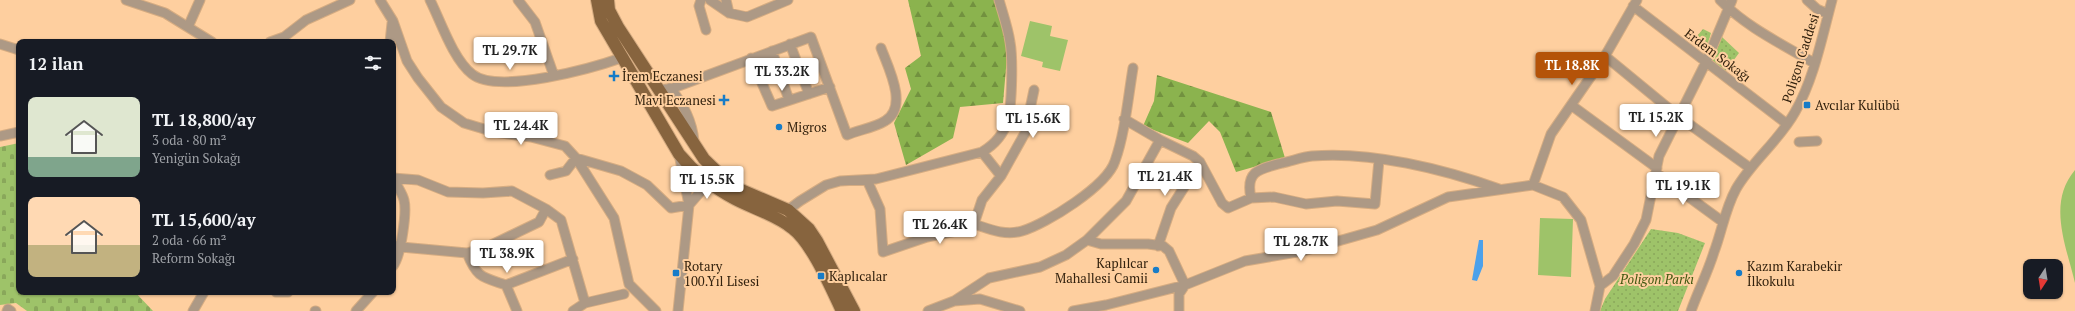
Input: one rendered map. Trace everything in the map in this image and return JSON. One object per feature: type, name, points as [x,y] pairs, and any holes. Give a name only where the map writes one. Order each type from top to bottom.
[{"type":"main road","points":[[597,0],[601,21],[624,57],[679,154],[689,166],[734,199],[784,215],[792,228],[804,241],[842,311]]},
{"type":"main road","points":[[608,0],[609,10],[618,27],[665,89],[704,160],[724,179],[739,189],[809,229],[817,240],[854,311]]},
{"type":"main road","points":[[646,97],[665,89]]},
{"type":"main road","points":[[679,154],[687,153],[694,144]]},
{"type":"main road","points":[[704,160],[709,182]]},
{"type":"street","points":[[126,0],[165,13],[207,39]]},
{"type":"street","points":[[188,27],[200,0]]},
{"type":"street","points":[[278,39],[284,37],[306,20],[350,0]]},
{"type":"street","points":[[430,0],[460,62],[473,75],[487,81],[504,82],[554,76],[599,66],[624,57]]},
{"type":"street","points":[[518,0],[535,22],[554,76]]},
{"type":"street","points":[[701,0],[699,6],[706,30]]},
{"type":"street","points":[[710,0],[729,13],[747,17],[788,0]]},
{"type":"street","points":[[726,0],[729,13]]},
{"type":"street","points":[[784,215],[800,201],[826,185],[840,181],[867,180],[913,171],[982,152],[991,147],[1000,136],[1008,119],[1012,60],[1010,41],[999,0]]},
{"type":"street","points":[[1720,0],[1730,4],[1772,38],[1814,63]]},
{"type":"street","points":[[1807,0],[1817,9],[1828,14]]},
{"type":"street","name":"Poligon Caddesi","points":[[1690,311],[1714,252],[1723,222],[1736,189],[1750,168],[1769,148],[1787,124],[1803,96],[1832,0]]},
{"type":"street","points":[[378,1],[393,21],[408,61],[418,78],[441,107],[464,123],[494,132],[531,137],[565,146],[576,158],[614,218],[629,284],[656,311]]},
{"type":"street","points":[[1533,185],[1551,134],[1605,56],[1635,3]]},
{"type":"street","name":"Erdem Sokağı","points":[[1635,3],[1706,62],[1787,124]]},
{"type":"street","points":[[1600,286],[1613,276],[1634,244],[1646,220],[1659,156],[1706,62],[1730,4]]},
{"type":"street","points":[[390,39],[393,21]]},
{"type":"street","points":[[665,89],[811,37],[847,134],[885,121],[894,110],[897,97],[881,48]]},
{"type":"street","points":[[0,44],[16,49]]},
{"type":"street","points":[[790,44],[809,94]]},
{"type":"street","points":[[772,51],[789,100]]},
{"type":"street","points":[[1605,56],[1678,116],[1750,168]]},
{"type":"street","points":[[751,58],[772,106],[830,87]]},
{"type":"street","points":[[867,180],[880,209],[883,252],[927,237],[956,231],[974,224],[1006,233],[1022,231],[1051,217],[1084,196],[1102,182],[1115,162],[1133,68]]},
{"type":"street","points":[[974,224],[982,200],[1001,176],[1024,133],[1034,90]]},
{"type":"street","points":[[1571,105],[1723,222]]},
{"type":"street","points":[[1124,119],[1160,140],[1193,156],[1200,162],[1225,207],[1228,208],[1251,198],[1274,197],[1306,204],[1337,201],[1375,204],[1379,160]]},
{"type":"street","points":[[0,136],[16,133]]},
{"type":"street","points":[[928,311],[954,301],[989,278],[1040,267],[1066,255],[1087,240],[1126,201],[1160,140]]},
{"type":"street","points":[[1799,142],[1817,141]]},
{"type":"street","points":[[982,152],[1001,176]]},
{"type":"street","points":[[678,311],[689,206],[679,154]]},
{"type":"street","points":[[1251,198],[1248,185],[1251,176],[1263,168],[1311,156],[1338,155],[1379,160],[1461,175],[1500,189]]},
{"type":"street","points":[[550,175],[566,171],[576,158]]},
{"type":"street","points":[[576,158],[621,171],[647,185],[670,208],[689,206],[709,182]]},
{"type":"street","points":[[1158,246],[1171,208],[1200,162]]},
{"type":"street","points":[[396,178],[418,180],[448,192],[483,193],[512,191],[546,209],[561,220],[585,303]]},
{"type":"street","points":[[396,184],[404,201],[396,263]]},
{"type":"street","points":[[1073,311],[1106,305],[1185,285],[1245,261],[1303,251],[1377,230],[1448,197],[1533,185],[1563,197],[1581,220],[1600,286],[1595,311]]},
{"type":"street","points":[[397,246],[467,253],[485,248],[539,222],[546,209]]},
{"type":"street","points":[[1087,240],[1100,244],[1158,246],[1169,251],[1185,285]]},
{"type":"street","points":[[467,253],[471,264],[481,277],[506,285],[573,260]]},
{"type":"street","points":[[506,285],[517,311]]},
{"type":"street","points":[[1178,309],[1179,294],[1185,285]]},
{"type":"street","points":[[573,311],[585,303],[624,294]]},
{"type":"street","points":[[194,295],[196,307]]},
{"type":"street","points":[[196,307],[202,295]]},
{"type":"street","points":[[356,311],[370,295]]},
{"type":"street","points":[[954,301],[980,299],[1020,311]]},
{"type":"street","points":[[7,311],[8,309],[11,311]]},
{"type":"green space","points":[[908,0],[995,0],[1008,45],[1003,103],[960,107],[953,138],[906,165],[894,123],[911,89],[905,68],[921,56]]},
{"type":"green space","points":[[1030,21],[1052,26],[1050,36],[1068,40],[1060,71],[1042,67],[1043,62],[1021,56]]},
{"type":"green space","points":[[1703,29],[1711,33],[1705,52],[1692,42]]},
{"type":"green space","points":[[1722,37],[1739,53],[1725,72],[1712,61]]},
{"type":"green space","points":[[1157,75],[1271,112],[1285,158],[1236,172],[1220,132],[1209,121],[1188,143],[1143,126],[1154,101]]},
{"type":"green space","points":[[16,144],[16,295],[138,295],[153,311],[27,311],[16,303],[0,305],[0,147]]},
{"type":"green space","points":[[2075,170],[2075,283],[2061,225],[2060,210],[2062,196],[2067,183]]},
{"type":"green space","points":[[1540,218],[1573,219],[1571,277],[1538,275]]},
{"type":"green space","name":"Poligon Parkı","points":[[1651,229],[1678,233],[1705,243],[1678,311],[1600,311],[1605,299]]},
{"type":"water","points":[[1479,240],[1483,240],[1483,266],[1477,281],[1472,280]]},
{"type":"place","name":"İrem Eczanesi","points":[[614,76]]},
{"type":"place","name":"Mavi Eczanesi","points":[[724,100]]},
{"type":"place","name":"Avcılar Kulübü","points":[[1807,105]]},
{"type":"place","name":"Migros","points":[[779,127]]},
{"type":"place","name":"Kaplılcar Mahallesi Camii","points":[[1156,270]]},
{"type":"place","name":"Rotary 100.Yıl Lisesi","points":[[676,273]]},
{"type":"place","name":"Kazım Karabekir İlkokulu","points":[[1739,273]]},
{"type":"place","name":"Kaplıcalar","points":[[821,276]]}]
